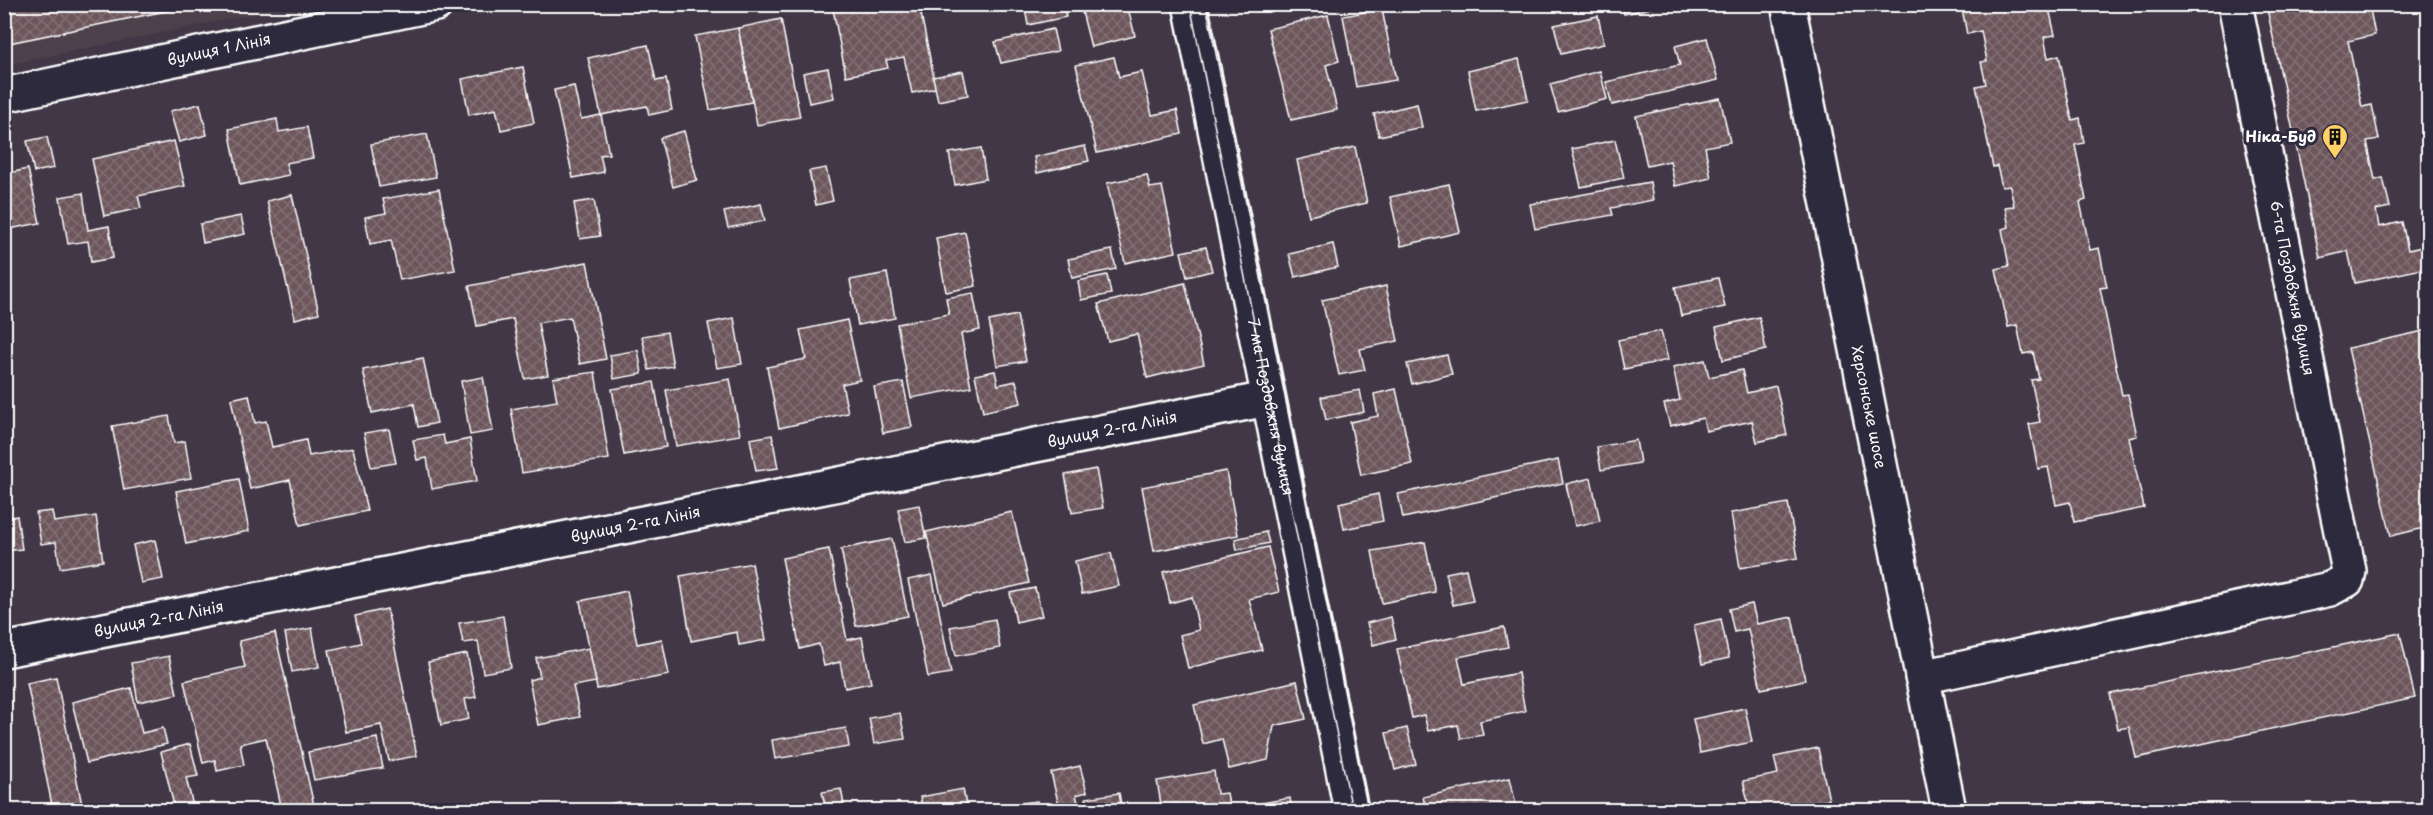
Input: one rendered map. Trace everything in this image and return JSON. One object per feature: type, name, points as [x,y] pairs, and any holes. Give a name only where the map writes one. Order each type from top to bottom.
[{"type":"street","name":"вулиця 1 Лінія","points":[[4,95],[436,4]]},
{"type":"street","name":"7-ма Поздовжня вулиця","points":[[1190,4],[1267,399],[1352,810]]},
{"type":"street","name":"Херсонське шосе","points":[[1788,4],[1949,810]]},
{"type":"street","name":"6-та Поздовжня вулиця","points":[[1922,677],[2330,589],[2347,580],[2349,571],[2235,4]]},
{"type":"street","name":"вулиця 2-га Лінія","points":[[4,650],[1267,399]]},
{"type":"shaded area","points":[[5,5],[297,5],[5,65]]},
{"type":"building","points":[[4,4],[200,4],[4,44]]},
{"type":"building","points":[[854,4],[919,4],[936,88],[912,93],[904,57],[886,60],[888,68],[846,76],[833,9]]},
{"type":"building","points":[[1024,4],[1063,4],[1066,17],[1028,25]]},
{"type":"building","points":[[1080,4],[1127,4],[1135,36],[1091,47]]},
{"type":"building","points":[[1622,4],[1668,4],[1624,14]]},
{"type":"building","points":[[1961,4],[2048,4],[2055,35],[2044,37],[2048,58],[2059,55],[2072,120],[2080,118],[2084,143],[2075,145],[2086,200],[2080,202],[2090,250],[2099,248],[2107,287],[2100,288],[2122,395],[2128,394],[2137,436],[2129,438],[2144,508],[2074,522],[2070,502],[2056,505],[2048,467],[2038,469],[2029,424],[2040,422],[2031,380],[2039,379],[2033,352],[2023,354],[2017,325],[2008,327],[1996,269],[2009,266],[2002,229],[2009,227],[2005,207],[2014,206],[2010,186],[2002,187],[1997,166],[1993,167],[1976,86],[1986,84],[1981,62],[1987,61],[1981,31],[1967,34]]},
{"type":"building","name":"Ніка-Буд","points":[[2266,4],[2369,4],[2375,35],[2348,41],[2362,107],[2372,105],[2379,139],[2367,141],[2375,180],[2383,178],[2390,207],[2376,210],[2379,227],[2402,222],[2408,250],[2422,247],[2427,268],[2355,283],[2348,251],[2320,258]]},
{"type":"building","points":[[1382,9],[1396,80],[1356,87],[1343,16]]},
{"type":"building","points":[[1328,15],[1339,61],[1326,65],[1337,110],[1291,120],[1268,29]]},
{"type":"building","points":[[1598,16],[1604,44],[1561,54],[1554,25]]},
{"type":"building","points":[[781,19],[800,117],[757,125],[738,28]]},
{"type":"building","points":[[738,28],[752,102],[710,110],[695,36]]},
{"type":"building","points":[[1053,29],[1058,51],[1001,63],[995,42]]},
{"type":"building","points":[[1707,38],[1718,80],[1612,105],[1606,82],[1680,65],[1675,46]]},
{"type":"building","points":[[648,45],[656,81],[666,79],[672,110],[649,115],[647,106],[601,115],[588,58]]},
{"type":"building","points":[[1114,57],[1119,77],[1142,72],[1152,115],[1177,110],[1182,134],[1097,153],[1076,65]]},
{"type":"building","points":[[1519,59],[1528,100],[1476,111],[1468,71]]},
{"type":"building","points":[[523,67],[534,123],[501,130],[496,109],[469,115],[462,79]]},
{"type":"building","points":[[828,68],[834,98],[809,103],[803,73]]},
{"type":"building","points":[[963,71],[968,95],[938,101],[933,77]]},
{"type":"building","points":[[1600,71],[1607,99],[1558,112],[1550,84]]},
{"type":"building","points":[[574,86],[581,119],[601,115],[609,154],[600,155],[604,172],[573,178],[554,90]]},
{"type":"building","points":[[1720,98],[1730,142],[1705,147],[1711,178],[1675,186],[1670,161],[1647,166],[1636,116]]},
{"type":"building","points":[[200,104],[207,135],[179,142],[170,111]]},
{"type":"building","points":[[1417,104],[1422,127],[1379,136],[1374,114]]},
{"type":"building","points":[[277,119],[279,132],[307,127],[313,158],[286,163],[289,175],[240,185],[229,129]]},
{"type":"building","points":[[684,131],[697,180],[673,187],[660,138]]},
{"type":"building","points":[[427,134],[436,177],[379,187],[371,144]]},
{"type":"building","points":[[47,137],[54,168],[34,172],[27,141]]},
{"type":"building","points":[[1615,140],[1624,178],[1581,187],[1572,149]]},
{"type":"building","points":[[174,141],[185,186],[138,196],[141,208],[104,216],[92,159]]},
{"type":"building","points":[[1085,146],[1089,161],[1037,173],[1034,157]]},
{"type":"building","points":[[1355,147],[1367,203],[1309,216],[1297,160]]},
{"type":"building","points":[[981,148],[986,179],[955,185],[949,153]]},
{"type":"building","points":[[826,168],[833,201],[816,205],[809,171]]},
{"type":"building","points":[[28,169],[40,223],[4,230],[4,174]]},
{"type":"building","points":[[1147,175],[1150,188],[1162,186],[1176,252],[1125,263],[1107,183]]},
{"type":"building","points":[[1650,182],[1653,200],[1611,208],[1613,215],[1535,229],[1530,204]]},
{"type":"building","points":[[1449,184],[1460,232],[1401,246],[1390,197]]},
{"type":"building","points":[[439,189],[455,270],[400,280],[391,240],[370,244],[365,217],[386,213],[383,199]]},
{"type":"building","points":[[83,193],[88,230],[109,226],[113,258],[91,262],[88,241],[68,244],[60,197]]},
{"type":"building","points":[[292,195],[319,313],[295,319],[267,201]]},
{"type":"building","points":[[594,200],[600,236],[580,239],[574,203]]},
{"type":"building","points":[[761,204],[765,221],[728,228],[724,212]]},
{"type":"building","points":[[241,216],[245,234],[203,243],[200,224]]},
{"type":"building","points":[[965,232],[976,286],[946,292],[936,238]]},
{"type":"building","points":[[1333,244],[1338,267],[1295,277],[1289,254]]},
{"type":"building","points":[[1206,247],[1212,271],[1187,277],[1181,252]]},
{"type":"building","points":[[1112,250],[1116,269],[1072,278],[1068,259]]},
{"type":"building","points":[[587,262],[606,359],[580,364],[570,317],[538,323],[548,375],[525,379],[513,319],[477,326],[469,286]]},
{"type":"building","points":[[887,273],[895,318],[858,325],[850,280]]},
{"type":"building","points":[[1107,275],[1111,294],[1081,300],[1078,281]]},
{"type":"building","points":[[1718,278],[1725,307],[1681,316],[1675,287]]},
{"type":"building","points":[[1185,283],[1204,364],[1147,378],[1137,334],[1108,341],[1098,304]]},
{"type":"building","points":[[1386,286],[1398,341],[1360,349],[1365,370],[1339,375],[1322,300]]},
{"type":"building","points":[[973,293],[980,330],[961,334],[971,387],[911,398],[897,324],[949,314],[946,298]]},
{"type":"building","points":[[1017,315],[1026,361],[997,366],[989,321]]},
{"type":"building","points":[[1759,317],[1766,350],[1723,360],[1716,327]]},
{"type":"building","points":[[734,318],[742,364],[717,368],[708,323]]},
{"type":"building","points":[[847,320],[860,380],[842,384],[848,413],[779,428],[767,367],[806,359],[800,330]]},
{"type":"building","points":[[2428,330],[2428,527],[2391,536],[2348,348]]},
{"type":"building","points":[[1661,331],[1668,360],[1624,369],[1618,340]]},
{"type":"building","points":[[667,332],[673,366],[649,370],[642,336]]},
{"type":"building","points":[[638,350],[642,374],[614,379],[610,355]]},
{"type":"building","points":[[1447,355],[1452,374],[1412,384],[1407,364]]},
{"type":"building","points":[[423,358],[437,423],[418,427],[414,404],[372,413],[363,370]]},
{"type":"building","points":[[1705,360],[1709,377],[1742,370],[1747,393],[1776,386],[1787,435],[1757,442],[1752,421],[1706,431],[1703,418],[1670,426],[1664,404],[1680,400],[1673,367]]},
{"type":"building","points":[[995,371],[998,385],[1016,381],[1021,403],[983,412],[975,375]]},
{"type":"building","points":[[595,372],[609,459],[522,473],[511,409],[557,401],[553,378]]},
{"type":"building","points":[[483,377],[493,431],[470,435],[461,381]]},
{"type":"building","points":[[730,379],[740,435],[676,446],[666,390]]},
{"type":"building","points":[[654,382],[666,447],[624,455],[612,389]]},
{"type":"building","points":[[903,382],[912,427],[883,433],[874,387]]},
{"type":"building","points":[[1396,389],[1412,464],[1361,475],[1350,422],[1378,416],[1374,394]]},
{"type":"building","points":[[1360,390],[1364,412],[1326,420],[1321,397]]},
{"type":"building","points":[[249,395],[255,423],[266,421],[272,447],[306,440],[309,456],[353,448],[367,511],[300,525],[290,480],[250,489],[231,399]]},
{"type":"building","points":[[169,416],[174,443],[185,441],[191,478],[124,490],[112,426]]},
{"type":"building","points":[[389,429],[396,463],[371,467],[364,433]]},
{"type":"building","points":[[443,435],[445,444],[470,439],[477,481],[432,489],[427,458],[417,460],[413,440]]},
{"type":"building","points":[[772,435],[778,468],[756,471],[750,439]]},
{"type":"building","points":[[1636,440],[1640,463],[1601,470],[1597,447]]},
{"type":"building","points":[[1558,460],[1563,483],[1403,518],[1398,494]]},
{"type":"building","points":[[1096,469],[1103,508],[1072,513],[1065,475]]},
{"type":"building","points":[[1226,471],[1238,535],[1154,551],[1142,487]]},
{"type":"building","points":[[1591,478],[1600,521],[1575,526],[1566,484]]},
{"type":"building","points":[[239,479],[249,531],[186,544],[176,491]]},
{"type":"building","points":[[1378,494],[1383,521],[1344,529],[1339,503]]},
{"type":"building","points":[[1788,503],[1798,558],[1740,568],[1731,513]]},
{"type":"building","points":[[4,504],[7,518],[17,516],[22,549],[4,551]]},
{"type":"building","points":[[919,505],[926,538],[905,542],[898,509]]},
{"type":"building","points":[[52,511],[54,522],[96,516],[103,561],[60,568],[56,542],[41,544],[36,513]]},
{"type":"building","points":[[1012,512],[1029,583],[943,603],[926,532]]},
{"type":"building","points":[[1266,532],[1269,543],[1237,550],[1235,539]]},
{"type":"building","points":[[892,539],[908,616],[856,626],[841,549]]},
{"type":"building","points":[[155,540],[163,579],[141,583],[133,545]]},
{"type":"building","points":[[1425,542],[1435,592],[1382,603],[1372,551]]},
{"type":"building","points":[[1268,547],[1279,592],[1249,599],[1262,650],[1188,668],[1180,635],[1199,630],[1192,597],[1170,603],[1163,572]]},
{"type":"building","points":[[829,549],[847,640],[862,637],[871,683],[845,688],[840,662],[824,666],[819,644],[800,649],[782,558]]},
{"type":"building","points":[[1111,553],[1119,586],[1082,594],[1075,561]]},
{"type":"building","points":[[752,563],[766,640],[739,645],[737,632],[691,641],[680,576]]},
{"type":"building","points":[[1466,569],[1473,601],[1453,605],[1446,573]]},
{"type":"building","points":[[4,570],[12,613],[4,614]]},
{"type":"building","points":[[932,575],[951,673],[928,677],[908,580]]},
{"type":"building","points":[[1035,588],[1042,616],[1016,622],[1010,593]]},
{"type":"building","points":[[627,591],[637,644],[662,639],[669,675],[597,689],[580,601]]},
{"type":"building","points":[[1752,604],[1757,624],[1792,617],[1805,680],[1761,689],[1748,629],[1734,632],[1729,609]]},
{"type":"building","points":[[387,609],[417,756],[389,761],[381,725],[346,732],[329,650],[361,643],[355,616]]},
{"type":"building","points":[[503,616],[511,668],[483,673],[478,641],[463,643],[459,623]]},
{"type":"building","points":[[1391,617],[1396,639],[1373,645],[1367,623]]},
{"type":"building","points":[[995,619],[1000,648],[956,656],[950,627]]},
{"type":"building","points":[[1721,619],[1729,658],[1702,664],[1694,625]]},
{"type":"building","points":[[1504,627],[1508,647],[1458,657],[1464,684],[1518,673],[1525,711],[1480,721],[1483,735],[1461,739],[1458,725],[1428,731],[1424,715],[1412,718],[1397,649]]},
{"type":"building","points":[[312,628],[319,667],[292,672],[285,633]]},
{"type":"building","points":[[275,633],[315,810],[282,810],[266,738],[240,744],[244,765],[217,771],[215,760],[203,763],[184,681],[245,667],[239,641]]},
{"type":"building","points":[[2400,633],[2415,698],[2136,758],[2129,727],[2118,729],[2110,694]]},
{"type":"building","points":[[589,648],[596,682],[573,686],[580,717],[538,725],[529,680],[540,677],[536,658]]},
{"type":"building","points":[[467,654],[476,697],[465,699],[469,719],[441,725],[428,662]]},
{"type":"building","points":[[169,656],[177,694],[138,702],[131,663]]},
{"type":"building","points":[[56,677],[83,810],[53,810],[27,683]]},
{"type":"building","points":[[1297,681],[1306,719],[1274,726],[1268,760],[1229,769],[1222,739],[1203,744],[1194,705]]},
{"type":"building","points":[[131,688],[142,733],[163,728],[167,744],[87,763],[72,702]]},
{"type":"building","points":[[1745,708],[1752,742],[1700,753],[1693,719]]},
{"type":"building","points":[[900,713],[905,739],[874,744],[869,718]]},
{"type":"building","points":[[846,728],[849,747],[775,759],[772,740]]},
{"type":"building","points":[[1407,728],[1416,764],[1395,770],[1386,733]]},
{"type":"building","points":[[377,738],[383,768],[314,780],[308,752]]},
{"type":"building","points":[[190,744],[198,776],[186,778],[193,806],[175,810],[161,752]]},
{"type":"building","points":[[1818,748],[1829,800],[1781,810],[1750,810],[1743,781],[1778,774],[1774,757]]},
{"type":"building","points":[[1080,766],[1087,792],[1076,795],[1080,810],[1060,810],[1051,773]]},
{"type":"building","points":[[1214,771],[1217,794],[1227,793],[1230,810],[1162,810],[1157,781]]},
{"type":"building","points":[[1510,778],[1517,810],[1426,810],[1423,797]]},
{"type":"building","points":[[841,789],[845,810],[826,810],[822,792]]},
{"type":"building","points":[[963,789],[967,810],[923,810],[920,797]]},
{"type":"building","points":[[1119,793],[1122,810],[1089,810],[1086,798]]},
{"type":"building","points":[[1290,798],[1292,810],[1241,810],[1240,807]]},
{"type":"building","points":[[1037,801],[1039,810],[1009,810],[1008,805]]},
{"type":"building","points":[[619,802],[621,810],[579,810]]},
{"type":"tram line","points":[[1190,4],[1352,810]]},
{"type":"tram line","points":[[1206,4],[1368,810]]},
{"type":"place","name":"Ніка-Буд","points":[[2335,160]]}]
